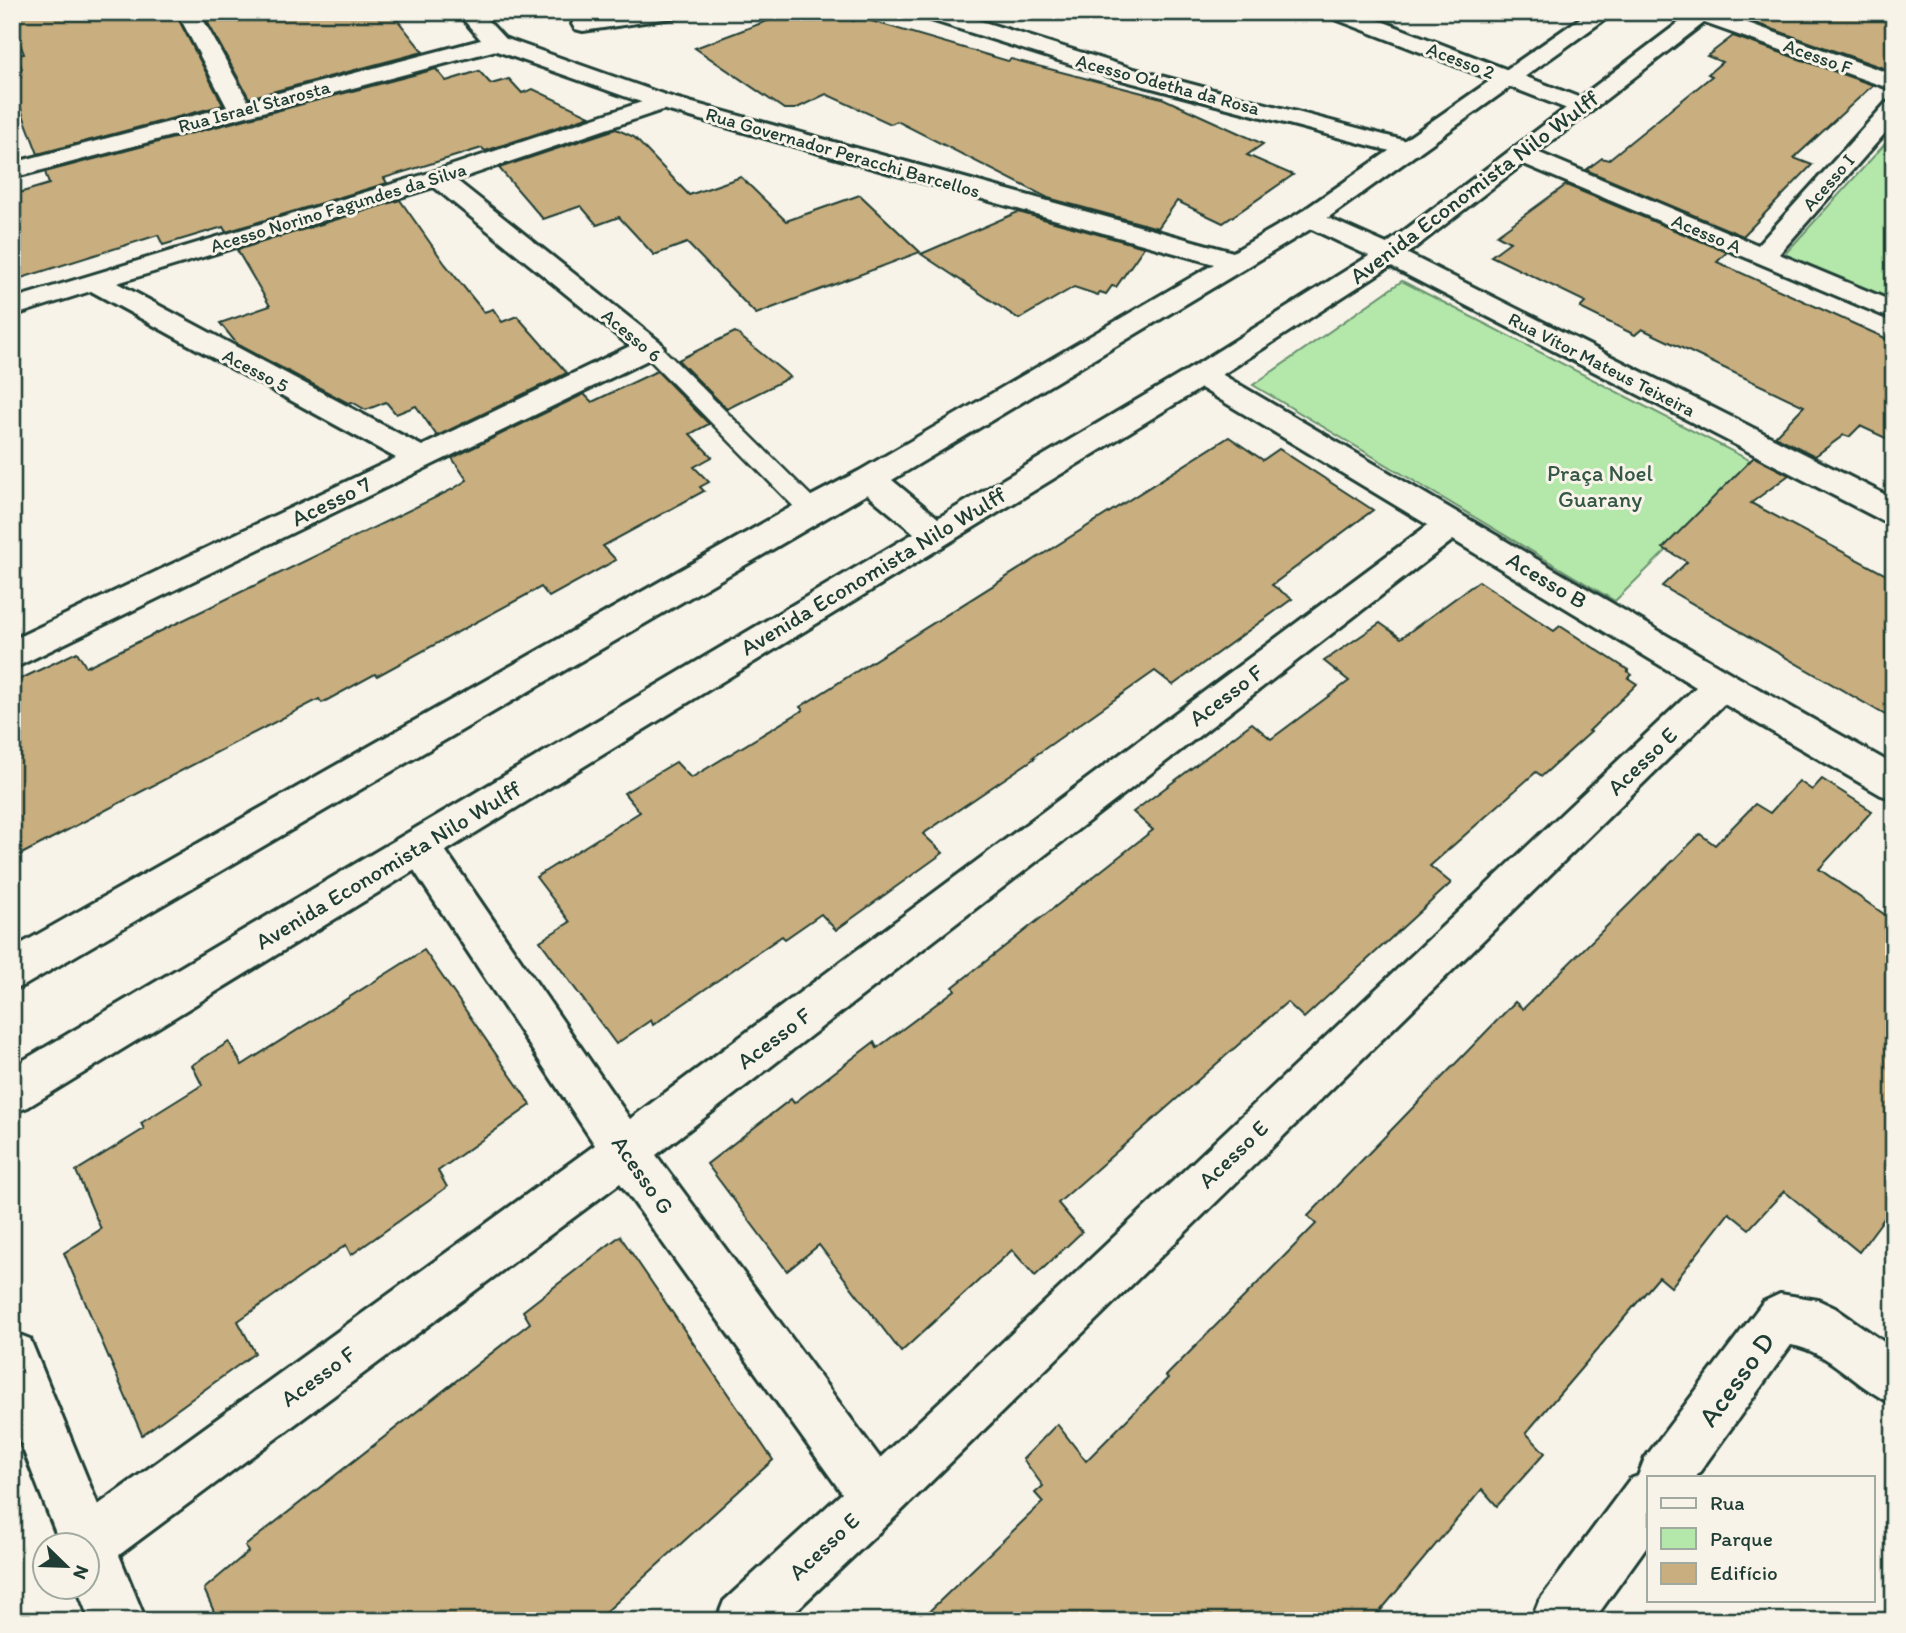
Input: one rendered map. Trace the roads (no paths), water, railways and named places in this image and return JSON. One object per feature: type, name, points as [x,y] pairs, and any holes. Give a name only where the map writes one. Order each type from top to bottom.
[{"type":"street","points":[[188,12],[240,109]]},
{"type":"street","name":"Rua Governador Peracchi Barcellos","points":[[468,12],[496,43],[663,102],[1234,261]]},
{"type":"street","points":[[583,24],[671,12]]},
{"type":"street","name":"Acesso Odetha da Rosa","points":[[929,12],[1126,74],[1409,149]]},
{"type":"street","name":"Acesso 2","points":[[1338,12],[1583,107]]},
{"type":"street","points":[[12,971],[811,510],[870,479],[1310,218],[1604,12]]},
{"type":"street","name":"Acesso F","points":[[1705,14],[1894,83]]},
{"type":"street","name":"Avenida Economista Nilo Wulff","points":[[12,1092],[1201,374],[1389,255],[1705,14]]},
{"type":"street","name":"Rua Israel Starosta","points":[[12,171],[496,43]]},
{"type":"street","name":"Acesso Norino Fagundes da Silva","points":[[12,308],[438,178],[663,102]]},
{"type":"street","name":"Acesso I","points":[[1763,256],[1894,108]]},
{"type":"street","name":"Acesso A","points":[[1521,154],[1894,312]]},
{"type":"street","name":"Acesso 6","points":[[438,178],[650,348]]},
{"type":"street","name":"Rua Vítor Mateus Teixeira","points":[[1310,218],[1389,255],[1894,513]]},
{"type":"street","name":"Acesso 5","points":[[93,282],[420,458]]},
{"type":"street","name":"Acesso 7","points":[[13,654],[650,348]]},
{"type":"street","name":"Acesso B","points":[[1201,374],[1721,685],[1894,784]]},
{"type":"street","points":[[870,479],[935,533]]},
{"type":"street","name":"Acesso F","points":[[102,1534],[625,1151],[1453,523]]},
{"type":"street","name":"Acesso E","points":[[744,1621],[877,1497],[1721,685]]},
{"type":"street","name":"Acesso G","points":[[420,846],[625,1151],[877,1497]]},
{"type":"street","name":"Acesso D","points":[[1665,1476],[1780,1319],[1818,1325],[1894,1379]]},
{"type":"street","points":[[12,1357],[84,1532]]},
{"type":"street","points":[[1559,1621],[1647,1500]]},
{"type":"street","points":[[102,1579],[118,1621]]},
{"type":"lane","name":"Acesso 6","points":[[650,348],[811,510]]},
{"type":"park label","name":"Praça Noel Guarany","points":[[1600,486]]}]
